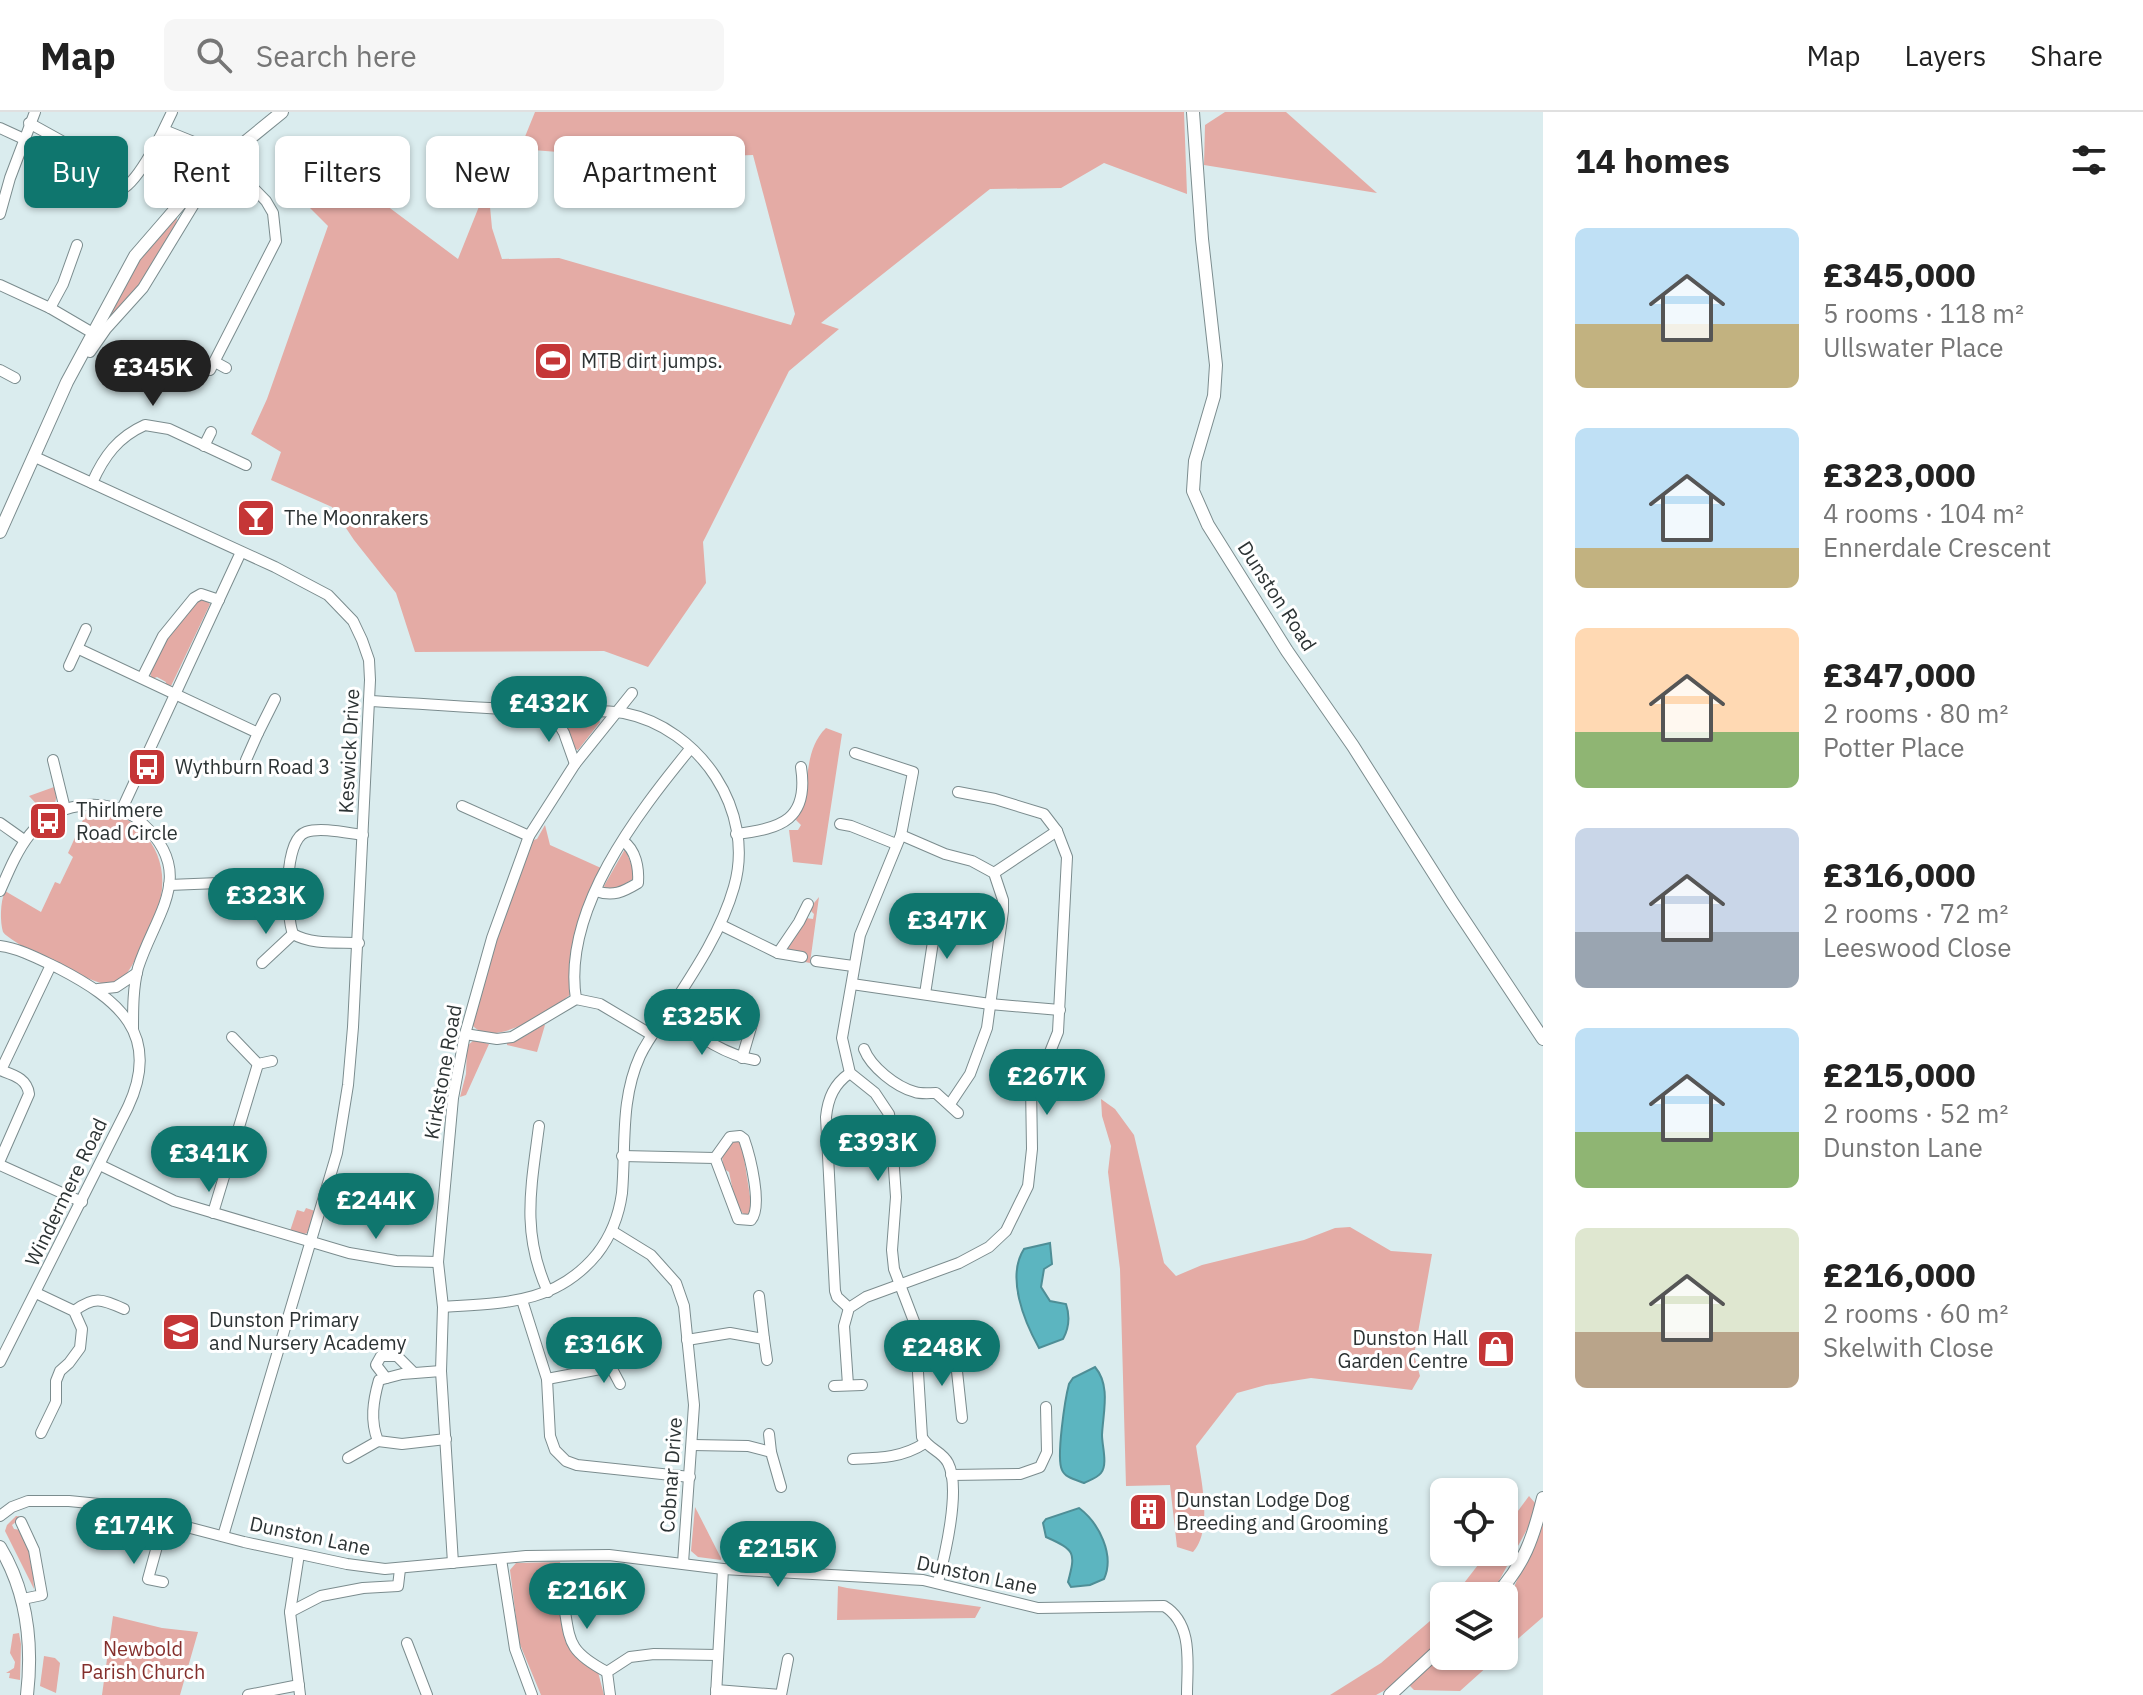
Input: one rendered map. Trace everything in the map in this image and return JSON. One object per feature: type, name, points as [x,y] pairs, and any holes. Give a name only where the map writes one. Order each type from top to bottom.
[{"type":"main road","points":[[252,136],[282,112]]},
{"type":"main road","name":"Dunston Road","points":[[1193,112],[1202,239],[1216,365],[1214,396],[1195,461],[1193,491],[1208,525],[1287,651],[1378,784],[1543,1039]]},
{"type":"main road","points":[[0,532],[4,516],[35,457],[91,332],[135,256],[176,208]]},
{"type":"main road","points":[[1508,1582],[1534,1537],[1543,1498]]},
{"type":"main road","points":[[0,1547],[12,1567],[23,1599],[27,1623],[27,1695]]},
{"type":"main road","points":[[1397,1693],[1430,1659]]},
{"type":"street","points":[[25,136],[35,112]]},
{"type":"street","points":[[128,184],[164,130],[172,112]]},
{"type":"street","points":[[29,123],[46,136]]},
{"type":"street","points":[[0,128],[24,139],[1,208]]},
{"type":"street","points":[[164,130],[179,136]]},
{"type":"street","points":[[226,368],[212,366],[276,241],[273,213],[259,194]]},
{"type":"street","points":[[90,352],[143,288],[192,208]]},
{"type":"street","points":[[50,308],[63,284],[77,245]]},
{"type":"street","points":[[0,285],[50,308],[91,332]]},
{"type":"street","points":[[0,370],[15,378]]},
{"type":"street","points":[[92,483],[108,452],[119,441],[145,425],[169,429],[246,465]]},
{"type":"street","points":[[204,446],[211,432]]},
{"type":"street","name":"Keswick Drive","points":[[35,457],[312,585],[340,605],[353,621],[369,660],[359,943],[348,1085],[337,1153],[223,1536]]},
{"type":"street","points":[[0,891],[24,840],[47,817],[65,809],[93,804],[122,809],[241,552]]},
{"type":"street","points":[[142,678],[163,636],[194,598],[201,594],[219,600]]},
{"type":"street","points":[[69,666],[86,629]]},
{"type":"street","points":[[79,649],[258,733]]},
{"type":"street","name":"Kirkstone Road","points":[[453,1563],[441,1371],[443,1307],[438,1262],[453,1100],[465,1034],[492,938],[529,836],[575,764],[632,693]]},
{"type":"street","points":[[246,760],[275,699]]},
{"type":"street","points":[[369,701],[615,712],[654,724],[690,749],[723,786],[733,807],[739,857],[735,884],[721,925],[641,1055],[630,1088],[622,1156],[622,1192],[612,1231],[586,1267],[567,1283],[548,1292],[522,1300],[443,1307]]},
{"type":"street","points":[[551,711],[564,733],[575,764]]},
{"type":"street","points":[[576,999],[573,980],[577,939],[596,891],[643,810],[690,749]]},
{"type":"street","points":[[855,753],[913,772],[898,840],[860,935],[842,1038],[850,1073],[875,1093],[889,1114],[896,1197],[892,1250],[894,1269],[915,1324],[925,1443],[947,1460],[951,1475],[951,1514],[938,1582]]},
{"type":"street","points":[[53,760],[65,809]]},
{"type":"street","points":[[736,834],[759,832],[785,824],[796,814],[802,786],[801,767]]},
{"type":"street","points":[[848,1385],[844,1326],[849,1308],[866,1297],[977,1255],[997,1240],[1013,1219],[1028,1186],[1032,1149],[1031,1085],[1058,1032],[1059,968],[1068,871],[1064,845],[1044,814],[958,792]]},
{"type":"street","points":[[462,806],[529,836]]},
{"type":"street","name":"Windermere Road","points":[[1,1356],[36,1293],[136,1090],[140,1069],[133,1031],[137,973],[166,905],[169,885],[163,849],[154,834],[122,809]]},
{"type":"street","points":[[0,823],[24,840]]},
{"type":"street","points":[[840,824],[972,861],[994,873],[1003,900],[1003,911],[990,1004],[979,1056],[961,1091],[950,1104]]},
{"type":"street","points":[[994,873],[1057,831]]},
{"type":"street","points":[[359,943],[302,939],[293,934],[289,922],[290,880],[296,838],[307,832],[363,835]]},
{"type":"street","points":[[596,891],[610,895],[638,883],[635,857],[623,841]]},
{"type":"street","points":[[169,885],[290,880]]},
{"type":"street","points":[[778,953],[808,904]]},
{"type":"street","points":[[925,994],[936,922]]},
{"type":"street","points":[[721,925],[778,953],[802,957]]},
{"type":"street","points":[[0,933],[4,946]]},
{"type":"street","points":[[262,963],[293,934]]},
{"type":"street","name":"Windermere Road","points":[[4,946],[98,989],[117,1005],[133,1031]]},
{"type":"street","points":[[816,961],[853,966]]},
{"type":"street","points":[[51,965],[1,1070],[23,1080],[28,1085],[29,1094],[0,1162],[82,1202]]},
{"type":"street","points":[[98,989],[116,987],[137,973]]},
{"type":"street","points":[[852,984],[990,1004],[1060,1010]]},
{"type":"street","points":[[465,1034],[497,1039],[512,1037],[576,999],[600,1004],[652,1035]]},
{"type":"street","points":[[667,1013],[711,1043],[742,1058],[755,1060]]},
{"type":"street","points":[[742,1058],[752,1024]]},
{"type":"street","points":[[232,1037],[258,1064]]},
{"type":"street","points":[[864,1049],[875,1067],[893,1080],[917,1093],[936,1093],[958,1113]]},
{"type":"street","points":[[258,1064],[272,1061]]},
{"type":"street","points":[[213,1213],[258,1064]]},
{"type":"street","points":[[849,1308],[835,1291],[826,1117],[831,1095],[840,1080],[850,1073]]},
{"type":"street","points":[[539,1126],[529,1215],[530,1241],[548,1292]]},
{"type":"street","points":[[740,1136],[744,1139],[757,1209],[751,1220],[738,1219],[715,1158],[730,1137],[740,1136]]},
{"type":"street","points":[[622,1156],[715,1158]]},
{"type":"street","points":[[100,1165],[174,1201],[213,1213],[365,1256],[396,1261],[438,1262]]},
{"type":"street","points":[[534,1165],[546,1166]]},
{"type":"street","name":"Cobnar Drive","points":[[612,1231],[651,1255],[676,1283],[684,1306],[694,1405],[683,1563]]},
{"type":"street","points":[[36,1293],[74,1311],[82,1329],[80,1348],[60,1371],[56,1381],[56,1402],[41,1433]]},
{"type":"street","points":[[759,1296],[767,1360]]},
{"type":"street","points":[[74,1311],[96,1299],[120,1304]]},
{"type":"street","points":[[522,1300],[547,1379],[550,1436],[555,1450],[566,1461],[577,1465],[690,1477]]},
{"type":"street","points":[[687,1340],[730,1333],[764,1339]]},
{"type":"street","points":[[617,1343],[611,1367],[620,1384]]},
{"type":"street","points":[[386,1378],[376,1365],[381,1356],[397,1356],[414,1373]]},
{"type":"street","points":[[918,1363],[956,1362],[962,1418]]},
{"type":"street","points":[[547,1379],[611,1367]]},
{"type":"street","points":[[378,1441],[373,1427],[374,1397],[379,1380],[441,1371]]},
{"type":"street","points":[[834,1386],[862,1385]]},
{"type":"street","points":[[951,1475],[1020,1474],[1040,1467],[1047,1452],[1042,1414]]},
{"type":"street","points":[[769,1434],[781,1487]]},
{"type":"street","points":[[348,1458],[378,1441],[402,1444],[446,1439]]},
{"type":"street","points":[[853,1459],[866,1464],[904,1455],[925,1443]]},
{"type":"street","points":[[693,1445],[748,1446],[771,1452]]},
{"type":"street","name":"Dunston Lane","points":[[0,1516],[28,1501],[99,1504],[299,1554],[347,1564],[400,1569],[569,1554],[609,1555],[723,1569],[938,1582],[1038,1608],[1164,1606],[1180,1618],[1187,1644],[1187,1695]]},
{"type":"street","points":[[163,1582],[148,1579],[164,1521]]},
{"type":"street","points":[[21,1522],[34,1550],[42,1595],[23,1599]]},
{"type":"street","points":[[248,1695],[300,1690],[290,1612],[299,1554]]},
{"type":"street","points":[[501,1559],[515,1649],[532,1695]]},
{"type":"street","points":[[290,1612],[321,1596],[363,1588],[398,1586],[400,1569]]},
{"type":"street","points":[[723,1569],[716,1693],[781,1695],[788,1659]]},
{"type":"street","points":[[562,1595],[573,1647],[584,1659],[607,1672]]},
{"type":"street","points":[[407,1643],[427,1695]]},
{"type":"street","points":[[607,1672],[630,1657],[654,1654],[718,1655]]},
{"type":"street","points":[[607,1672],[610,1695]]},
{"type":"green space","points":[[535,112],[1184,112],[1187,194],[1104,163],[1061,188],[990,189],[821,323],[839,329],[789,371],[703,542],[706,583],[648,667],[604,651],[415,652],[396,593],[332,507],[271,480],[281,452],[251,434],[267,399],[328,226],[310,208],[390,208],[458,259],[478,208],[490,208],[492,228],[502,259],[559,258],[791,325],[795,314],[753,155],[745,155],[745,136],[554,136],[554,152],[538,150],[538,136],[525,136]]},
{"type":"green space","points":[[1225,112],[1286,112],[1377,193],[1204,165],[1205,125]]},
{"type":"green space","points":[[177,214],[170,238],[150,271],[114,314],[105,320],[142,255]]},
{"type":"green space","points":[[197,600],[210,604],[168,687],[157,677],[152,679],[149,671],[166,639]]},
{"type":"green space","points":[[567,715],[597,716],[600,722],[578,750],[573,748],[562,721]]},
{"type":"green space","points":[[826,728],[842,734],[822,865],[793,862],[789,830],[798,830],[801,825],[796,820],[804,797],[810,760],[818,738]]},
{"type":"green space","points":[[54,787],[55,802],[43,811],[29,796]]},
{"type":"green space","points":[[102,810],[128,820],[138,828],[155,849],[162,875],[157,911],[135,960],[122,978],[106,984],[69,970],[20,945],[3,932],[1,918],[5,891],[41,912],[55,882],[60,884],[73,857],[68,853],[87,811]]},
{"type":"green space","points":[[545,825],[550,845],[603,871],[573,941],[571,994],[523,1025],[495,1033],[483,1032],[473,1026],[473,1019],[486,973],[524,862],[533,840],[537,839]]},
{"type":"green space","points":[[625,849],[635,873],[633,879],[613,891],[606,890],[604,886]]},
{"type":"green space","points":[[819,897],[810,963],[805,962],[804,952],[786,949],[806,918],[813,919],[814,914],[809,909]]},
{"type":"green space","points":[[543,1025],[537,1052],[507,1045],[507,1043]]},
{"type":"green space","points":[[474,1040],[489,1044],[466,1095],[460,1097],[466,1074],[467,1046]]},
{"type":"green space","points":[[1101,1099],[1115,1109],[1134,1135],[1164,1263],[1176,1276],[1202,1265],[1304,1240],[1335,1228],[1350,1227],[1391,1251],[1432,1254],[1414,1355],[1420,1376],[1412,1390],[1311,1378],[1237,1393],[1196,1446],[1204,1516],[1203,1530],[1193,1552],[1177,1547],[1170,1485],[1126,1486],[1120,1269],[1108,1172],[1111,1146],[1102,1116]]},
{"type":"green space","points":[[735,1140],[741,1143],[746,1155],[751,1203],[750,1215],[745,1216],[736,1205],[729,1172],[724,1169],[722,1157]]},
{"type":"green space","points":[[306,1208],[315,1211],[307,1233],[302,1235],[290,1231],[297,1210],[304,1212]]},
{"type":"green space","points":[[1529,1496],[1535,1503],[1531,1522],[1518,1546],[1518,1511]]},
{"type":"green space","points":[[695,1507],[721,1560],[698,1557],[691,1551]]},
{"type":"green space","points":[[16,1516],[22,1517],[12,1525],[14,1529],[21,1530],[32,1556],[34,1589],[5,1531]]},
{"type":"green space","points":[[1543,1519],[1543,1617],[1518,1639],[1516,1582]]},
{"type":"green space","points":[[560,1562],[565,1587],[555,1593],[551,1604],[558,1606],[573,1652],[598,1672],[604,1695],[541,1695],[519,1642],[510,1570],[516,1563]]},
{"type":"green space","points":[[1477,1566],[1507,1566],[1498,1582],[1465,1582]]},
{"type":"green space","points":[[838,1586],[981,1607],[975,1618],[837,1620]]},
{"type":"green space","name":"Newbold Parish Church","points":[[113,1616],[162,1628],[198,1632],[180,1695],[102,1695]]},
{"type":"green space","points":[[1430,1621],[1430,1652],[1387,1689],[1376,1695],[1330,1695],[1381,1663]]},
{"type":"green space","points":[[19,1633],[20,1680],[9,1678],[10,1673],[6,1673],[14,1668],[15,1662],[10,1653],[13,1634]]},
{"type":"green space","points":[[44,1656],[55,1658],[60,1663],[56,1693],[40,1686]]},
{"type":"green space","points":[[1430,1662],[1430,1670],[1483,1670],[1460,1691],[1414,1690],[1410,1686],[1414,1677]]},
{"type":"water","points":[[1050,1243],[1052,1264],[1044,1269],[1041,1287],[1050,1301],[1066,1304],[1068,1322],[1063,1339],[1039,1348],[1019,1299],[1017,1272],[1024,1249]]},
{"type":"water","points":[[1095,1367],[1105,1391],[1102,1435],[1104,1465],[1099,1475],[1084,1483],[1068,1477],[1062,1470],[1062,1428],[1069,1384],[1073,1378]]},
{"type":"water","points":[[1079,1508],[1099,1531],[1106,1550],[1107,1570],[1104,1579],[1090,1585],[1071,1587],[1068,1582],[1071,1553],[1063,1545],[1046,1537],[1043,1523],[1046,1519]]},
{"type":"place","name":"MTB dirt jumps.","points":[[553,361]]},
{"type":"place","name":"The Moonrakers","points":[[256,518]]},
{"type":"place","name":"Wythburn Road 3","points":[[147,767]]},
{"type":"place","name":"Thirlmere Road Circle","points":[[48,821]]},
{"type":"place","name":"Dunston Primary and Nursery Academy","points":[[181,1332]]},
{"type":"place","name":"Dunston Hall Garden Centre","points":[[1496,1349]]},
{"type":"place","name":"Dunstan Lodge Dog Breeding and Grooming","points":[[1148,1512]]}]
